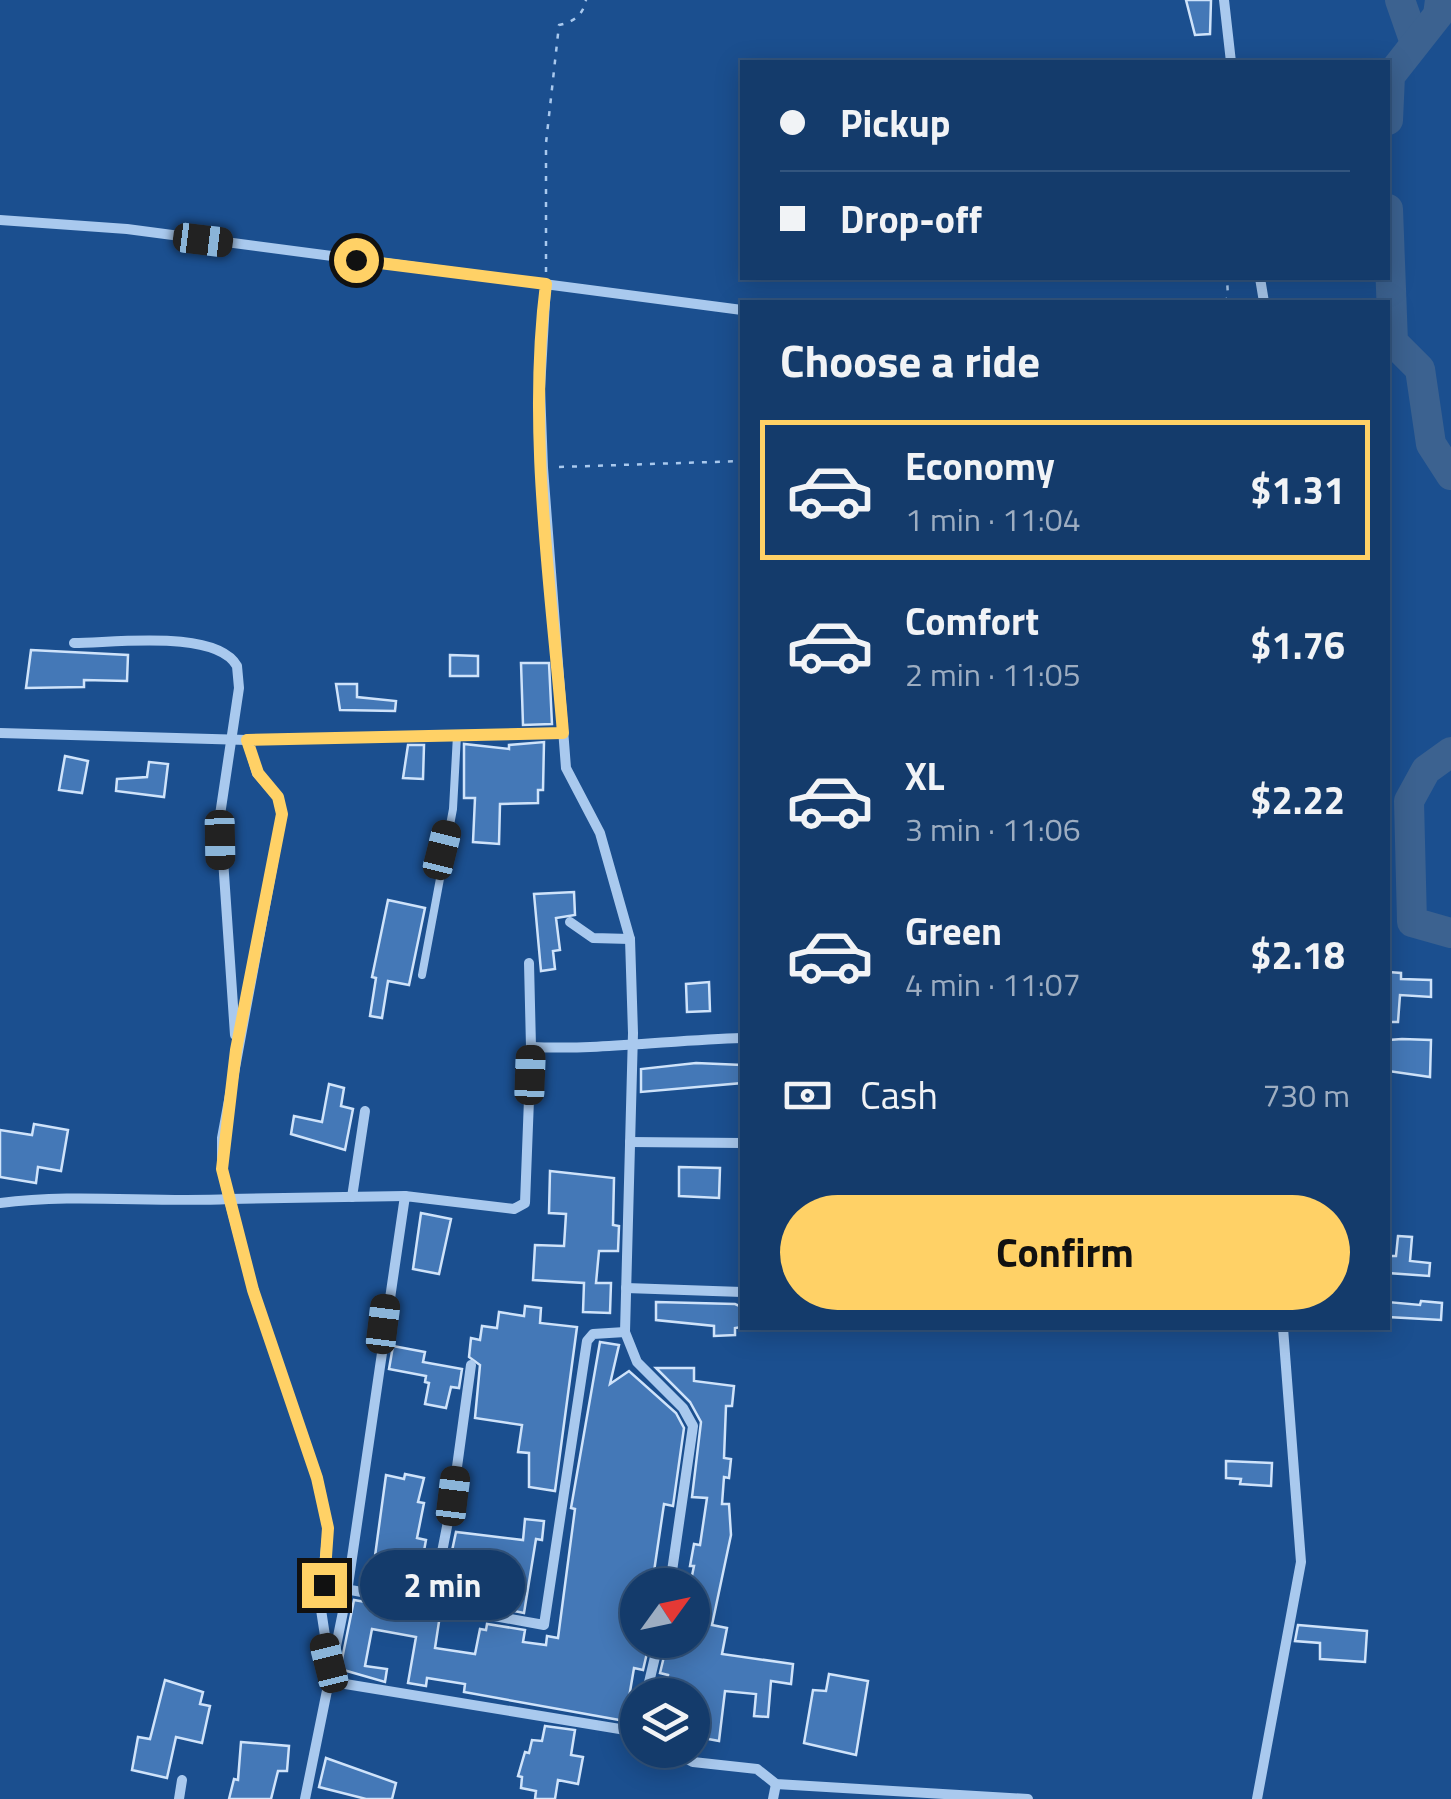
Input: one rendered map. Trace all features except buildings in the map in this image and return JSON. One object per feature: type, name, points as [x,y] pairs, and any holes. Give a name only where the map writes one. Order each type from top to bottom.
[{"type":"street","points":[[1224,0],[1231,60]]},
{"type":"street","points":[[0,220],[127,230],[740,310]]},
{"type":"street","points":[[546,284],[540,389],[543,468],[566,768],[600,833],[630,939],[633,1041],[625,1332],[636,1362],[683,1408],[693,1426],[672,1568]]},
{"type":"street","points":[[74,643],[217,646],[237,666],[220,815],[236,1050]]},
{"type":"street","points":[[0,733],[247,740],[563,733]]},
{"type":"street","points":[[247,740],[258,773],[278,797],[282,814],[236,1050],[222,1138],[222,1169],[253,1290],[317,1478],[328,1528],[322,1634],[329,1663]]},
{"type":"street","points":[[570,922],[593,938],[630,939]]},
{"type":"street","points":[[0,1204],[45,1197],[150,1203],[405,1196],[514,1209],[525,1203],[531,1047],[528,963]]},
{"type":"street","points":[[531,1047],[584,1049],[633,1041],[740,1038]]},
{"type":"street","points":[[352,1197],[365,1111]]},
{"type":"street","points":[[630,1142],[740,1143]]},
{"type":"street","points":[[305,1799],[329,1663],[347,1592],[405,1196]]},
{"type":"street","points":[[626,1288],[740,1292]]},
{"type":"street","points":[[1257,1799],[1301,1562],[1282,1330]]},
{"type":"street","points":[[324,1585],[431,1608],[540,1626],[546,1622],[587,1341],[593,1334],[625,1332]]},
{"type":"street","points":[[431,1608],[453,1496],[471,1365]]},
{"type":"street","points":[[327,1681],[620,1728]]},
{"type":"street","points":[[710,1764],[756,1768],[776,1784],[1028,1799]]},
{"type":"street","points":[[179,1799],[182,1780]]},
{"type":"street","points":[[774,1799],[776,1784]]},
{"type":"lane","points":[[422,975],[453,809],[457,735]]},
{"type":"path","points":[[546,284],[549,86],[559,25],[571,22],[584,10],[586,0]]},
{"type":"path","points":[[543,468],[740,461]]},
{"type":"waterway","points":[[1400,0],[1415,43]]},
{"type":"waterway","points":[[1390,76],[1438,15],[1440,0]]},
{"type":"waterway","points":[[1390,262],[1393,342],[1420,369],[1431,444],[1451,475]]},
{"type":"waterway","points":[[1451,752],[1426,770],[1409,801],[1412,922],[1451,933]]},
{"type":"route","points":[[324,1585],[328,1528],[317,1478],[296,1407],[253,1290],[222,1169],[222,1138],[236,1050],[282,814],[278,797],[258,773],[247,740],[563,733],[540,389],[546,284],[356,260]]}]
